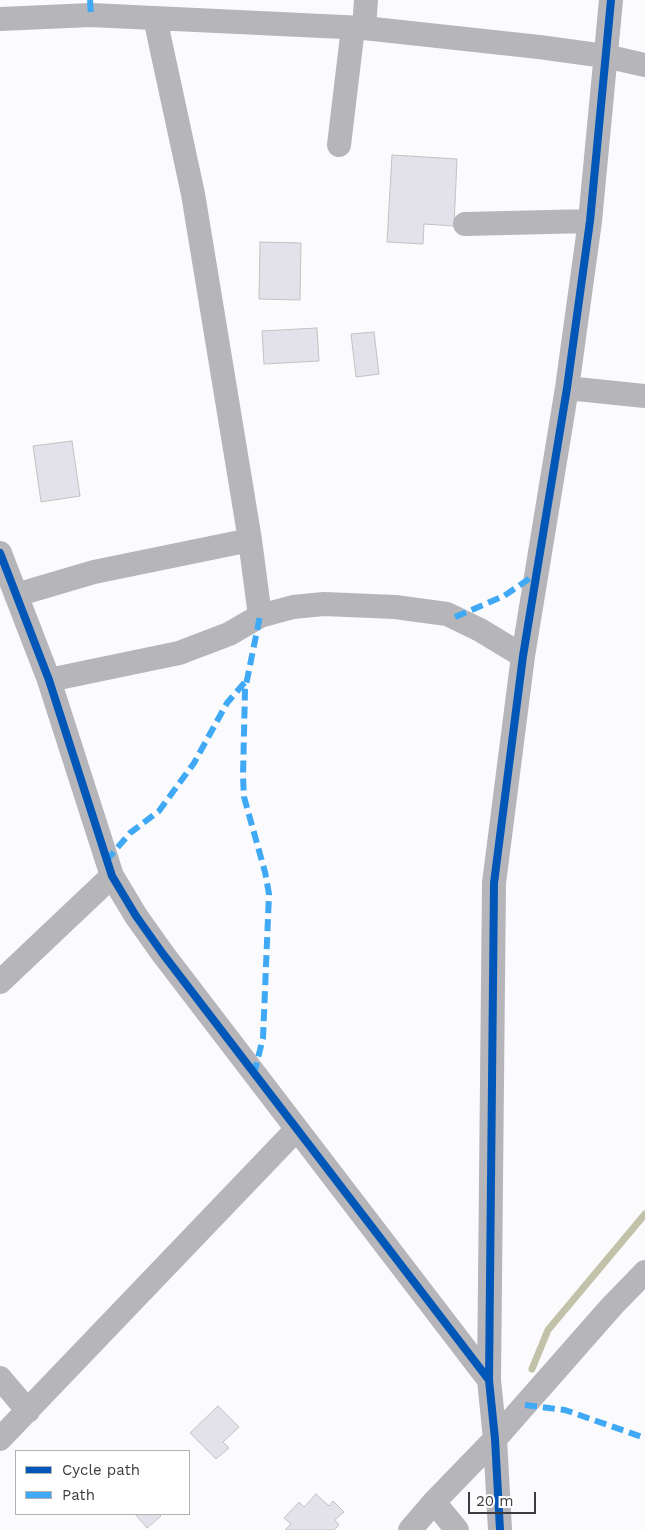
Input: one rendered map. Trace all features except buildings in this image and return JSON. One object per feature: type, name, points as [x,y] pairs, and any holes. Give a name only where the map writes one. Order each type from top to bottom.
[{"type":"street","points":[[339,145],[358,28],[366,0]]},
{"type":"street","points":[[500,1530],[495,1439],[489,1380],[494,883],[523,656],[567,388],[590,221],[611,0]]},
{"type":"street","points":[[0,19],[91,16],[358,28],[605,56],[645,65]]},
{"type":"street","points":[[155,18],[193,194],[250,540],[260,616]]},
{"type":"street","points":[[465,224],[590,221]]},
{"type":"street","points":[[567,388],[645,396]]},
{"type":"street","points":[[16,595],[128,564],[250,540]]},
{"type":"street","points":[[0,553],[49,680],[112,876],[136,916],[163,954],[489,1380]]},
{"type":"street","points":[[49,680],[179,653],[230,634],[260,616],[293,608],[324,604],[432,611],[461,619],[523,656]]},
{"type":"street","points":[[0,982],[112,876]]},
{"type":"street","points":[[0,1439],[296,1130]]},
{"type":"street","points":[[410,1530],[434,1502],[495,1439],[612,1306],[645,1272]]},
{"type":"street","points":[[0,1378],[28,1410]]},
{"type":"street","points":[[434,1502],[457,1530]]},
{"type":"waterway","points":[[532,1369],[548,1330],[645,1214]]},
{"type":"marked path","points":[[90,0],[91,15]]},
{"type":"marked path","points":[[455,617],[504,596],[536,574]]},
{"type":"marked path","points":[[254,1074],[263,1038],[269,894],[265,872],[244,797],[243,776],[245,690],[260,616]]},
{"type":"marked path","points":[[106,861],[130,833],[159,811],[194,763],[227,703],[245,682]]},
{"type":"marked path","points":[[525,1405],[565,1410],[645,1438]]},
{"type":"cycle path","points":[[500,1530],[495,1439],[489,1380],[494,883],[523,656],[567,388],[590,221],[611,0]]},
{"type":"cycle path","points":[[0,553],[49,680],[112,876],[136,916],[163,954],[489,1380]]}]
